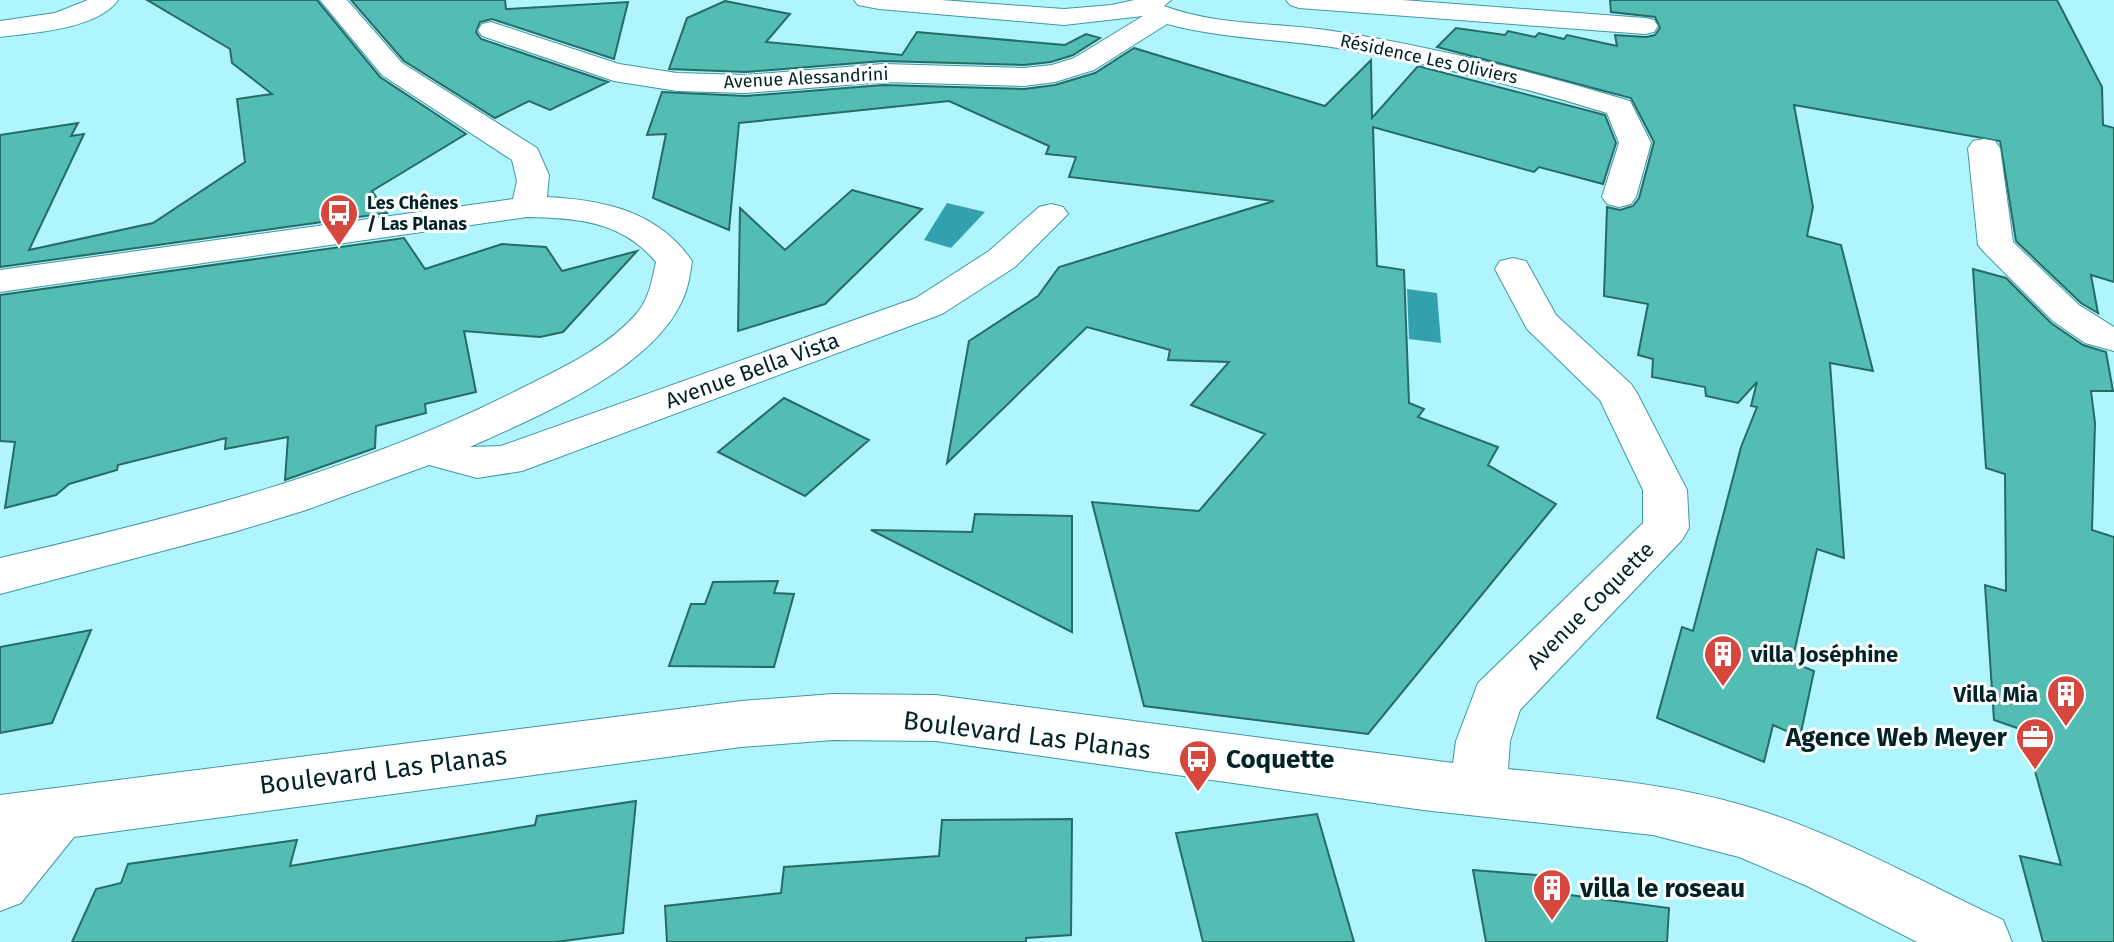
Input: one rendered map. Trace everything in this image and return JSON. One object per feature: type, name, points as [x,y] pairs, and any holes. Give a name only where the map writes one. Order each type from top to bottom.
[{"type":"street","points":[[0,29],[69,17],[95,8],[105,0]]},
{"type":"street","points":[[333,0],[392,69],[526,155],[534,170],[534,188],[527,207]]},
{"type":"street","points":[[867,0],[1025,15],[1109,14],[1154,8]]},
{"type":"street","points":[[1299,0],[1388,3],[1645,26]]},
{"type":"street","points":[[1518,17],[1541,0]]},
{"type":"street","name":"Avenue Alessandrini","points":[[491,30],[614,72],[677,82],[746,84],[833,75],[1024,77],[1055,73],[1084,64],[1154,8]]},
{"type":"street","name":"Résidence Les Oliviers","points":[[1154,8],[1183,22],[1291,32],[1381,46],[1515,75],[1619,107],[1635,143],[1619,197]]},
{"type":"street","points":[[1984,148],[1996,245],[2066,313],[2099,335],[2114,339]]},
{"type":"street","points":[[0,281],[527,207],[569,208],[638,225],[659,240],[674,261],[670,286],[660,310],[618,349],[535,399],[431,447],[338,482],[162,538],[0,576]]},
{"type":"street","name":"Avenue Bella Vista","points":[[431,447],[451,459],[482,465],[507,460],[929,306],[1002,259],[1051,214]]},
{"type":"street","name":"Avenue Coquette","points":[[1477,791],[1483,741],[1497,699],[1666,528],[1665,490],[1617,393],[1540,321],[1513,269]]},
{"type":"street","name":"Boulevard Las Planas","points":[[0,821],[741,724],[833,717],[936,718],[1172,753],[1477,791],[1653,809],[1744,832],[1828,866],[1981,942]]},
{"type":"street","points":[[0,883],[60,811]]},
{"type":"water","points":[[947,203],[985,212],[951,248],[924,240]]},
{"type":"water","points":[[1407,289],[1437,293],[1441,343],[1409,339]]},
{"type":"building","points":[[147,0],[317,0],[380,77],[466,134],[372,191],[387,213],[0,267],[0,135],[78,123],[71,136],[84,134],[29,250],[153,223],[245,162],[237,99],[272,94],[232,63],[230,49]]},
{"type":"building","points":[[351,0],[505,0],[506,9],[628,2],[614,59],[492,19],[480,22],[476,32],[481,39],[608,82],[550,110],[529,101],[495,118],[404,61]]},
{"type":"building","points":[[1610,0],[2057,0],[2102,87],[2103,125],[2114,128],[2114,282],[2091,275],[2098,313],[2081,303],[2016,241],[2000,141],[1794,105],[1813,207],[1807,236],[1841,245],[1873,371],[1830,363],[1844,558],[1817,549],[1792,662],[1814,671],[1800,737],[1773,725],[1764,762],[1657,718],[1682,627],[1693,631],[1741,447],[1757,407],[1751,406],[1757,382],[1738,403],[1706,396],[1705,387],[1652,377],[1653,359],[1638,355],[1648,304],[1604,296],[1607,207],[1620,210],[1633,206],[1639,198],[1654,142],[1631,98],[1437,47],[1456,28],[1505,35],[1508,31],[1535,37],[1539,33],[1564,39],[1567,35],[1617,46],[1615,35],[1646,37],[1655,35],[1660,28],[1655,17],[1611,12]]},
{"type":"building","points":[[725,1],[790,14],[766,42],[902,55],[917,32],[1065,45],[1086,34],[1100,38],[1073,55],[1051,62],[1024,65],[883,61],[746,72],[669,69],[687,18]]},
{"type":"building","points":[[1134,48],[1325,106],[1371,60],[1372,118],[1418,66],[1605,115],[1616,143],[1603,184],[1539,167],[1534,172],[1373,127],[1377,266],[1404,270],[1409,403],[1424,409],[1418,417],[1498,447],[1488,465],[1556,504],[1368,734],[1144,706],[1092,502],[1199,511],[1265,434],[1191,405],[1229,362],[1168,360],[1170,350],[1087,327],[947,463],[969,341],[1038,296],[1059,267],[1274,201],[1069,177],[1076,157],[1046,154],[1049,146],[949,101],[739,123],[729,230],[653,198],[666,134],[647,135],[662,92],[746,96],[883,85],[1024,89],[1055,85],[1095,73]]},
{"type":"building","points":[[852,190],[922,209],[825,304],[738,331],[740,208],[785,250]]},
{"type":"building","points":[[404,238],[425,269],[502,244],[546,247],[562,271],[637,251],[563,332],[540,337],[464,331],[476,392],[425,404],[426,413],[376,426],[375,448],[285,480],[288,437],[225,449],[226,438],[118,465],[117,470],[69,484],[56,495],[5,508],[15,442],[0,441],[0,295]]},
{"type":"building","points":[[1973,269],[2006,278],[2051,323],[2083,345],[2106,352],[2113,391],[2091,391],[2095,423],[2092,530],[2114,537],[2114,942],[2043,942],[2020,856],[2061,865],[2035,771],[2043,737],[1994,720],[1985,585],[2006,591],[2005,474],[1986,468]]},
{"type":"building","points":[[784,398],[869,440],[805,496],[718,452]]},
{"type":"building","points":[[975,514],[1072,516],[1072,632],[871,530],[972,532]]},
{"type":"building","points":[[778,581],[774,593],[794,594],[774,667],[669,666],[691,604],[705,604],[713,582]]},
{"type":"building","points":[[91,630],[52,723],[0,733],[0,647]]},
{"type":"building","points":[[636,801],[623,933],[556,942],[72,942],[96,889],[121,883],[128,864],[297,840],[290,866],[535,825],[537,816]]},
{"type":"building","points":[[1317,814],[1354,942],[1203,942],[1176,833]]},
{"type":"building","points":[[1072,819],[1071,935],[1026,938],[1026,942],[667,942],[665,906],[781,893],[784,867],[939,856],[942,820]]},
{"type":"building","name":"villa le roseau","points":[[1473,870],[1549,876],[1555,893],[1669,908],[1667,942],[1486,942]]},
{"type":"place","name":"Les Chênes / Las Planas","points":[[339,247]]},
{"type":"place","name":"villa Joséphine","points":[[1723,688]]},
{"type":"place","name":"Villa Mia","points":[[2066,728]]},
{"type":"place","name":"Agence Web Meyer","points":[[2035,771]]},
{"type":"place","name":"Coquette","points":[[1198,793]]},
{"type":"place","name":"villa le roseau","points":[[1552,922]]}]
